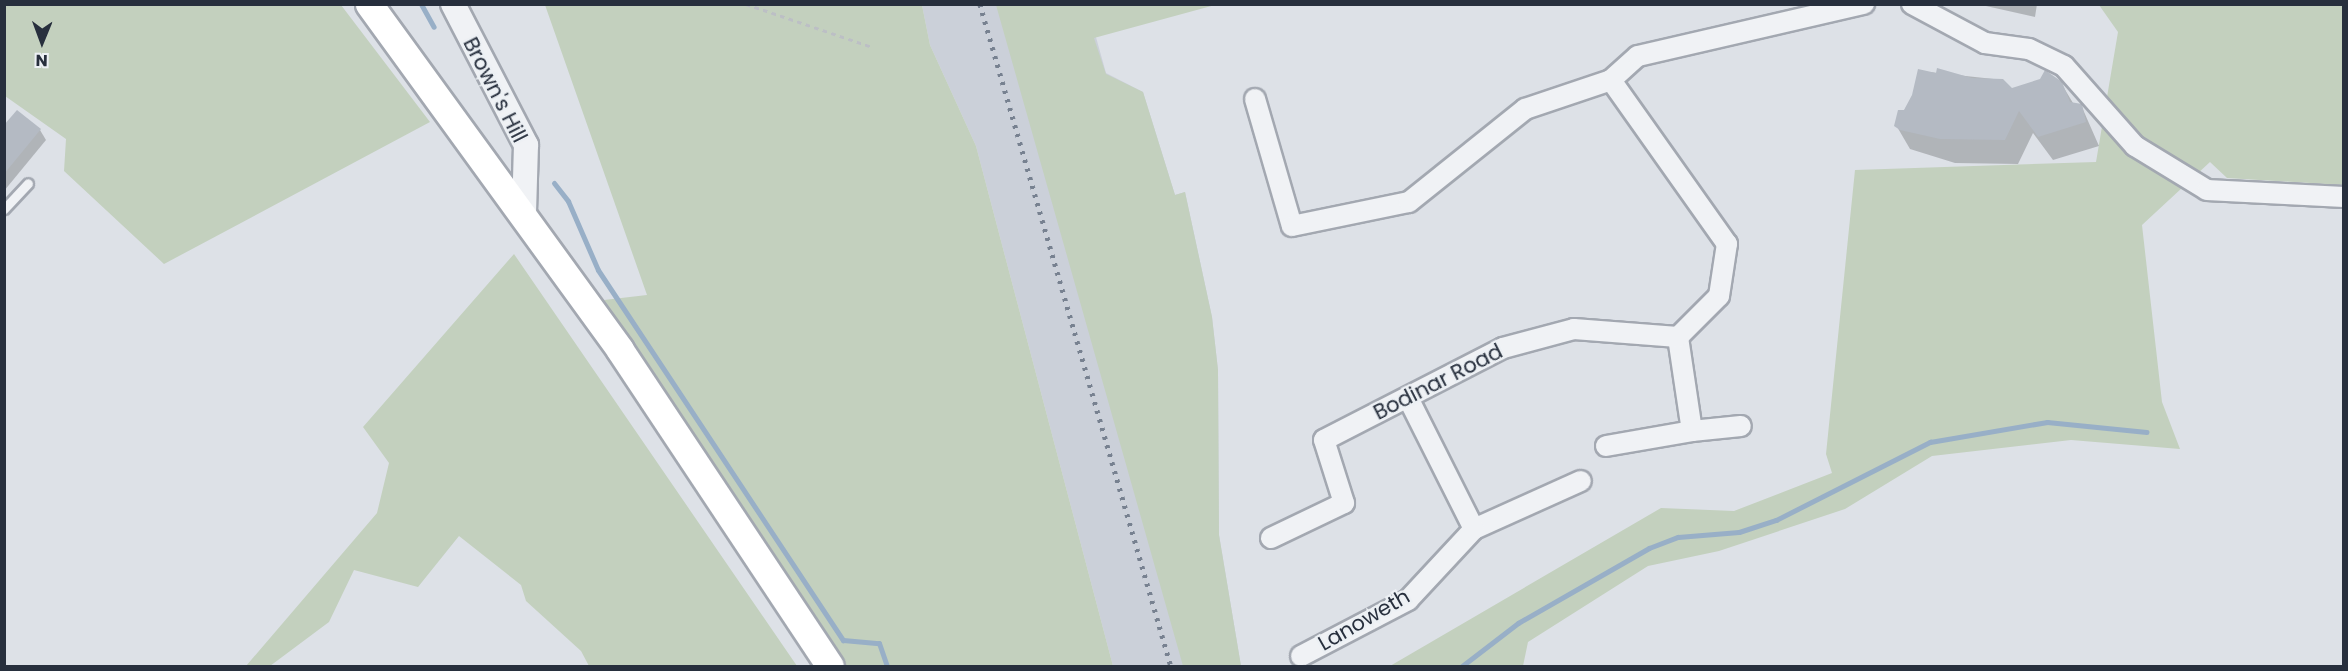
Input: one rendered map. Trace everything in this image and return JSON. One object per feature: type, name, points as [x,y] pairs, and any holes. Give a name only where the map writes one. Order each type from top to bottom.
[{"type":"main road","points":[[369,4],[524,214],[830,666]]},
{"type":"street","name":"Brown's Hill","points":[[453,4],[526,146],[524,214]]},
{"type":"street","points":[[1255,99],[1292,226],[1409,202],[1525,109],[1611,80],[1638,56],[1864,4]]},
{"type":"street","points":[[1912,4],[1984,43],[2029,49],[2064,66],[2135,146],[2207,190],[2343,197]]},
{"type":"street","points":[[1611,80],[1727,243],[1719,296],[1678,337],[1692,431]]},
{"type":"street","name":"Bodinar Road","points":[[1271,538],[1344,503],[1323,440],[1503,348],[1574,329],[1678,337]]},
{"type":"street","points":[[1408,398],[1474,528]]},
{"type":"street","points":[[1606,446],[1692,431],[1741,426]]},
{"type":"street","name":"Lanoweth","points":[[1301,656],[1408,600],[1474,528],[1581,481]]},
{"type":"lane","points":[[4,209],[28,183]]},
{"type":"path","points":[[746,4],[872,47]]},
{"type":"shaded area","points":[[922,5],[1087,5],[1106,73],[1143,92],[1175,195],[1185,192],[1212,317],[1218,370],[1219,535],[1241,666],[1113,666],[976,146],[930,45]]},
{"type":"green space","points":[[5,5],[341,5],[430,122],[164,264],[64,171],[66,139],[5,96]]},
{"type":"green space","points":[[545,5],[922,5],[930,45],[976,146],[1113,666],[845,666],[604,300],[647,295]]},
{"type":"green space","points":[[996,5],[1215,5],[1094,38],[1106,74],[1143,92],[1175,195],[1185,192],[1212,317],[1218,370],[1219,535],[1241,666],[1183,666]]},
{"type":"green space","points":[[2099,5],[2343,5],[2343,185],[2227,178],[2210,162],[2142,225],[2162,402],[2180,449],[2071,440],[1932,456],[1845,509],[1719,551],[1648,566],[1528,642],[1523,666],[1390,666],[1661,508],[1734,511],[1832,473],[1826,454],[1855,170],[2096,162],[2118,32]]},
{"type":"green space","points":[[514,254],[797,666],[589,666],[581,651],[526,601],[521,585],[459,536],[418,587],[354,570],[329,622],[270,666],[246,666],[377,513],[389,463],[363,427]]},
{"type":"building","points":[[1937,68],[1972,78],[2003,79],[2012,88],[2040,79],[2045,70],[2062,82],[2070,102],[2082,104],[2086,122],[2038,137],[2019,111],[2005,140],[1940,139],[1900,130],[1894,126],[1898,110],[1904,110],[1912,95],[1918,69],[1936,73]]},
{"type":"building","points":[[17,110],[41,129],[4,174],[4,125]]},
{"type":"waterway","points":[[421,4],[434,27]]},
{"type":"waterway","points":[[554,183],[568,201],[598,270],[843,640],[879,643],[887,666]]},
{"type":"waterway","points":[[1462,666],[1518,623],[1649,548],[1678,537],[1739,532],[1776,520],[1930,442],[2047,422],[2146,432]]},
{"type":"railway","points":[[980,4],[1171,666]]}]
